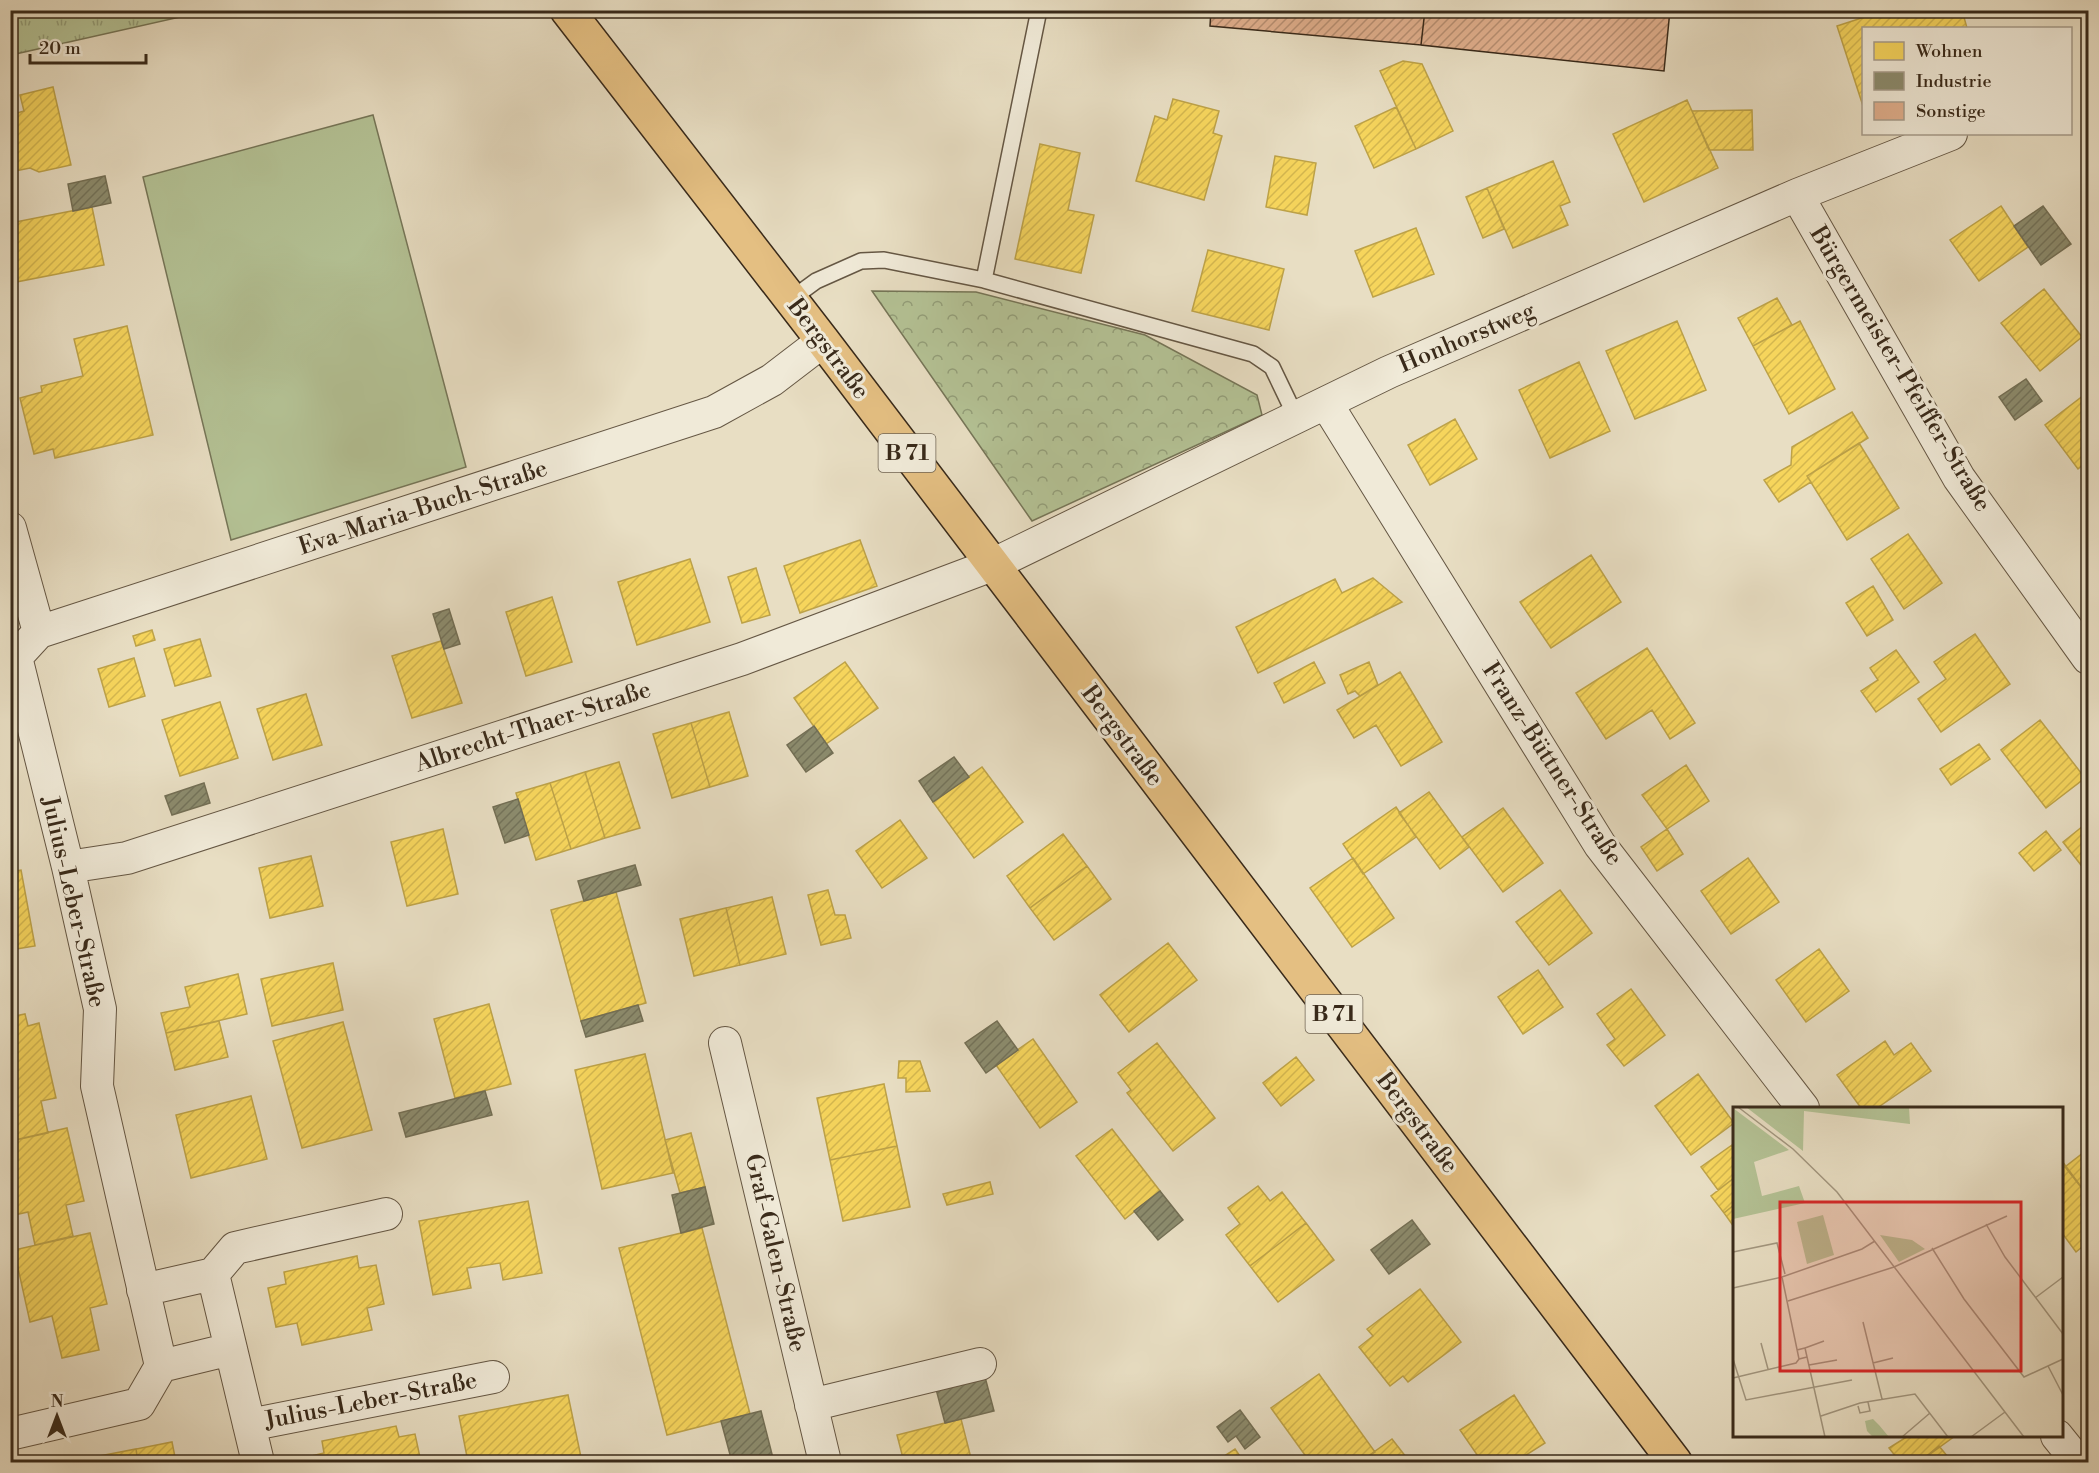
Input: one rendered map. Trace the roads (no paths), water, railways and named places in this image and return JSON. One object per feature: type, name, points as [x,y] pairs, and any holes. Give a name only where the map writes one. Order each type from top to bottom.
[{"type":"main road","name":"Bergstraße","points":[[567,10],[823,341],[1675,1462]]},
{"type":"street","name":"Honhorstweg","points":[[992,565],[1400,367],[1797,195],[1948,135]]},
{"type":"street","name":"Bürgermeister-Pfeiffer-Straße","points":[[1797,195],[1959,477],[2088,658]]},
{"type":"street","name":"Eva-Maria-Buch-Straße","points":[[13,657],[39,632],[714,412],[772,380],[823,341]]},
{"type":"street","name":"Franz-Büttner-Straße","points":[[1326,403],[1600,846],[1802,1107]]},
{"type":"street","points":[[10,528],[39,632]]},
{"type":"street","name":"Albrecht-Thaer-Straße","points":[[68,867],[127,858],[730,663],[992,565]]},
{"type":"street","name":"Julius-Leber-Straße","points":[[13,657],[68,867],[100,1009],[97,1086],[161,1366]]},
{"type":"street","name":"Graf-Galen-Straße","points":[[725,1043],[825,1462]]},
{"type":"street","points":[[143,1290],[213,1274],[235,1248],[386,1214]]},
{"type":"street","name":"Julius-Leber-Straße","points":[[213,1274],[258,1462]]},
{"type":"street","points":[[10,1434],[139,1404],[161,1366],[231,1349]]},
{"type":"street","points":[[811,1406],[981,1364]]},
{"type":"street","name":"Julius-Leber-Straße","points":[[249,1425],[493,1377]]},
{"type":"street","points":[[2058,1437],[2078,1462]]},
{"type":"lane","points":[[984,280],[1039,10]]},
{"type":"lane","points":[[790,300],[816,281],[861,261],[884,260],[984,280],[1253,354],[1272,368],[1296,417]]}]
